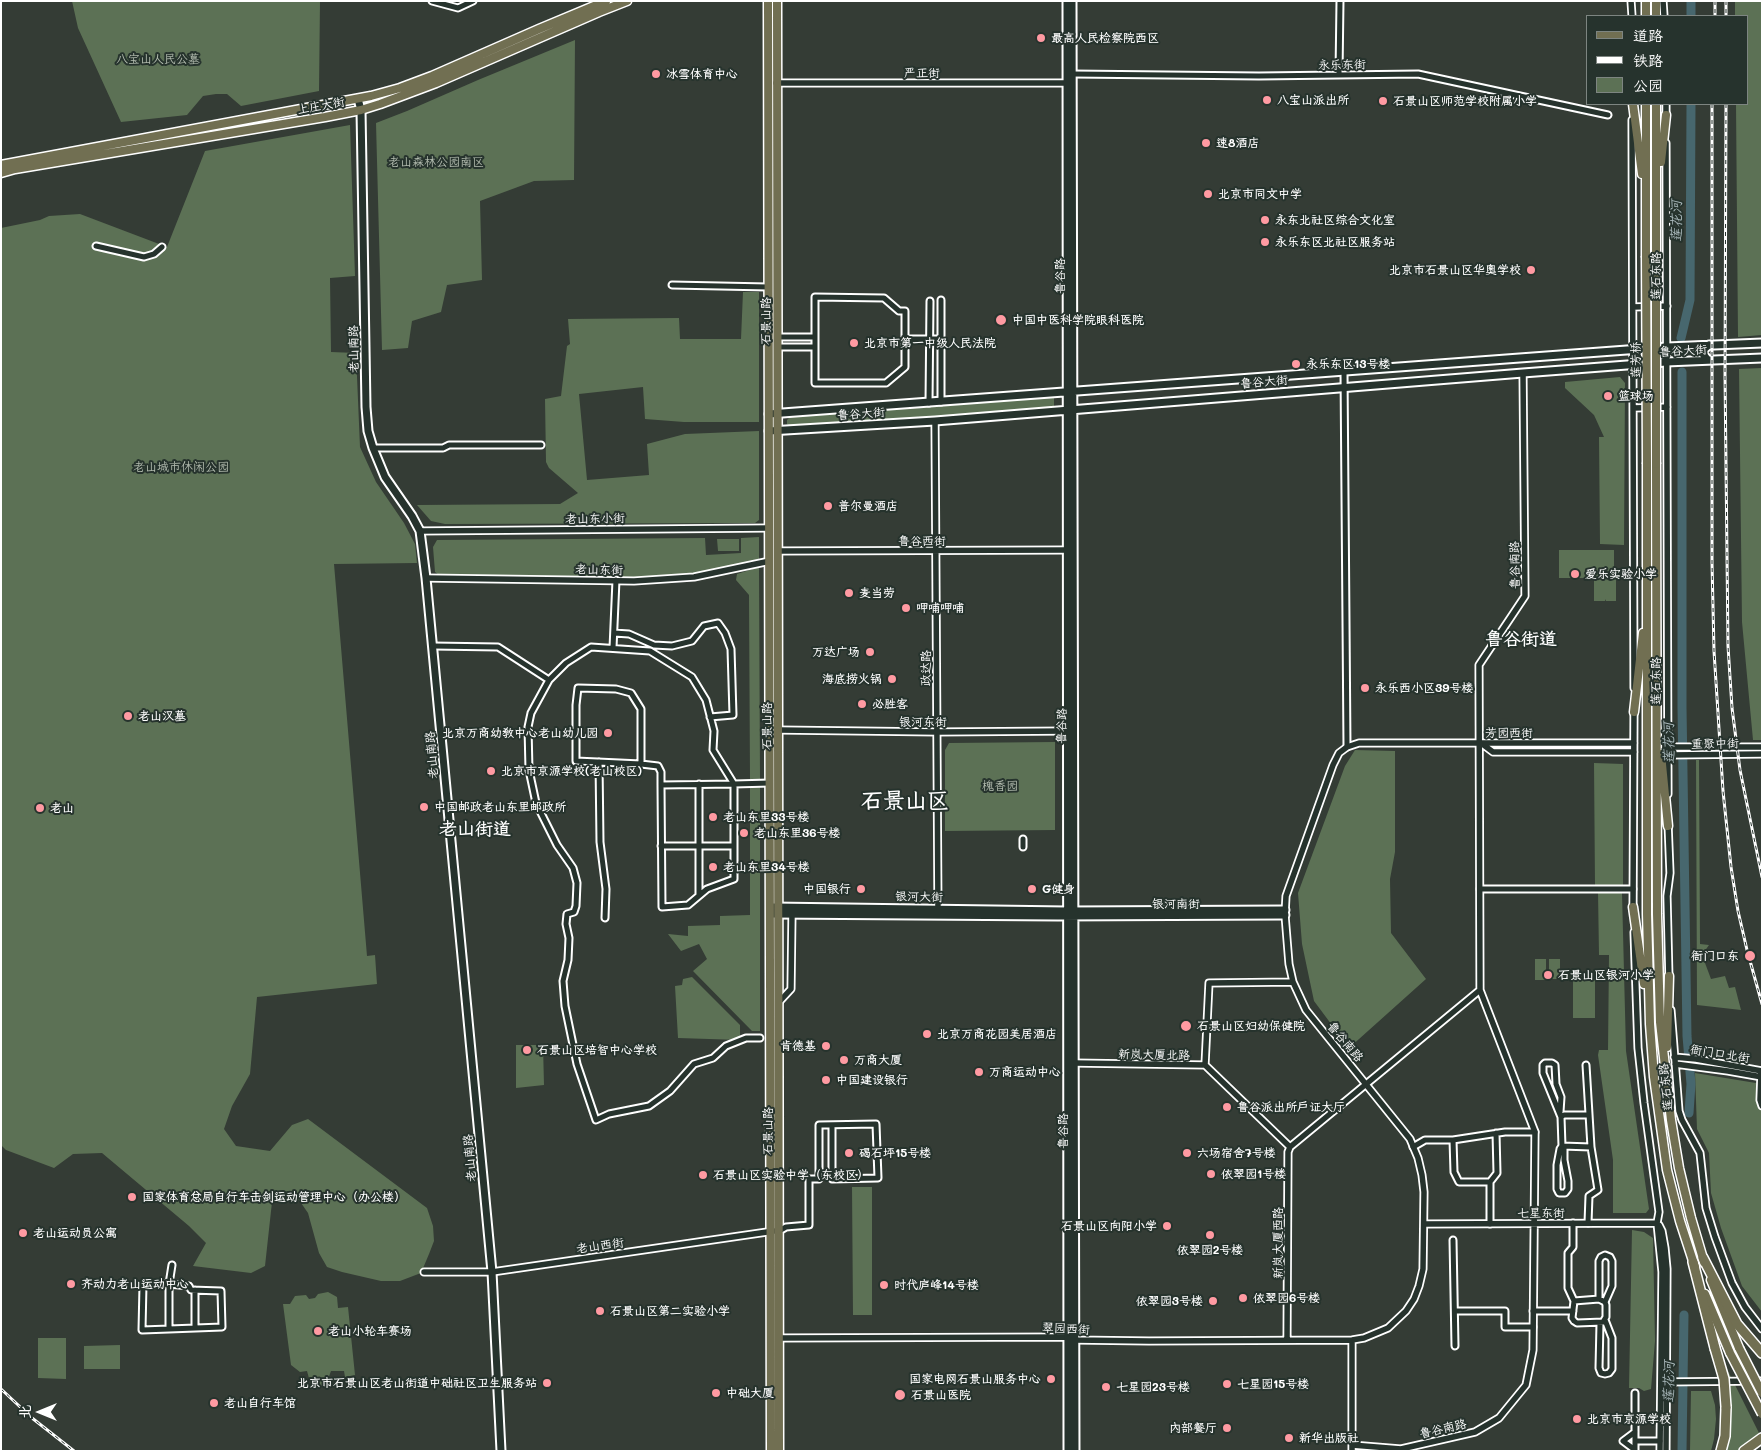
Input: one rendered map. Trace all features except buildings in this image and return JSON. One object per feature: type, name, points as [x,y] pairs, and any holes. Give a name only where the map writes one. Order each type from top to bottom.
[{"type":"highway","points":[[1703,1258],[1737,1324],[1762,1353]]},
{"type":"highway","points":[[1693,1262],[1724,1379],[1726,1407],[1721,1451]]},
{"type":"highway","points":[[1744,1451],[1762,1438]]},
{"type":"main road","name":"上庄大街","points":[[1,165],[358,99],[400,88],[432,76],[538,28],[606,1]]},
{"type":"main road","name":"上庄大街","points":[[1,173],[15,169],[360,110],[436,83],[628,1]]},
{"type":"main road","name":"石景山路","points":[[768,1],[768,287],[773,414],[769,528],[770,783],[779,1002],[779,1451]]},
{"type":"main road","name":"石景山路","points":[[773,414],[777,347],[777,1]]},
{"type":"main road","name":"鲁谷路","points":[[1066,1],[1069,392],[1067,731],[1074,1063],[1075,1451]]},
{"type":"main road","name":"鲁谷路","points":[[1069,392],[1073,74],[1072,1]]},
{"type":"main road","points":[[1646,1],[1646,15]]},
{"type":"main road","points":[[1656,1],[1656,15]]},
{"type":"main road","name":"老山南路","points":[[358,99],[360,110],[368,431],[385,477],[420,531],[433,646],[492,1272],[501,1451]]},
{"type":"main road","points":[[1632,105],[1646,204]]},
{"type":"main road","name":"莲石东路","points":[[1646,105],[1646,256]]},
{"type":"main road","name":"莲石东路","points":[[1656,105],[1656,256]]},
{"type":"main road","points":[[1656,204],[1666,115]]},
{"type":"main road","name":"莲芳桥","points":[[1646,256],[1647,464]]},
{"type":"main road","name":"莲芳桥","points":[[1656,256],[1656,464]]},
{"type":"main road","name":"鲁谷大街","points":[[773,414],[1667,347],[1762,343]]},
{"type":"main road","points":[[1708,360],[1702,353],[1709,345]]},
{"type":"main road","name":"鲁谷大街","points":[[773,430],[935,421],[1666,362],[1762,358]]},
{"type":"main road","name":"鲁谷路","points":[[1068,1451],[1068,1094],[1074,683],[1069,410]]},
{"type":"main road","name":"石景山路","points":[[771,1451],[770,1232],[774,910],[779,730],[778,552],[773,430]]},
{"type":"main road","name":"莲石东路","points":[[1647,464],[1647,914],[1650,1024],[1655,1086],[1667,1170],[1693,1262],[1709,1306],[1730,1353],[1762,1414]]},
{"type":"main road","name":"莲石东路","points":[[1656,464],[1656,914],[1660,1022],[1666,1077],[1679,1168],[1703,1258],[1718,1300],[1739,1348],[1762,1393]]},
{"type":"main road","points":[[1634,712],[1647,596]]},
{"type":"main road","points":[[1656,711],[1668,826]]},
{"type":"main road","points":[[1633,907],[1650,1024]]},
{"type":"main road","name":"银河大街","points":[[774,910],[792,914],[938,912]]},
{"type":"main road","name":"银河大街","points":[[774,910],[1070,913]]},
{"type":"main road","name":"银河南街","points":[[1070,913],[1285,913]]},
{"type":"main road","points":[[1666,1077],[1669,976]]},
{"type":"street","points":[[432,1],[458,8],[473,1]]},
{"type":"street","points":[[1339,74],[1340,1]]},
{"type":"street","points":[[1631,1],[1632,15]]},
{"type":"street","points":[[1663,1],[1664,15]]},
{"type":"street","name":"永乐东街","points":[[1073,74],[1259,76],[1418,74],[1608,115]]},
{"type":"street","name":"严正街","points":[[776,83],[1067,82]]},
{"type":"street","name":"莲石东路","points":[[1632,105],[1634,350],[1633,907],[1638,1048],[1659,1212],[1658,1223],[1662,1231],[1667,1269],[1668,1337],[1662,1382],[1660,1451]]},
{"type":"street","name":"莲石东路","points":[[1666,105],[1668,826],[1670,873],[1667,896],[1669,976],[1677,1057],[1679,1111],[1700,1153],[1703,1193],[1714,1237],[1736,1291],[1745,1307],[1762,1329]]},
{"type":"street","points":[[96,246],[144,257],[154,254],[162,247]]},
{"type":"street","points":[[672,285],[768,287]]},
{"type":"street","points":[[815,297],[884,298],[899,311],[905,311],[905,339],[905,367],[886,383],[815,383],[815,297]]},
{"type":"street","points":[[941,300],[941,402]]},
{"type":"street","points":[[929,403],[930,301]]},
{"type":"street","points":[[1633,307],[1667,306]]},
{"type":"street","points":[[777,337],[814,337]]},
{"type":"street","points":[[905,339],[941,339]]},
{"type":"street","points":[[777,347],[815,347]]},
{"type":"street","points":[[1344,372],[1347,746],[1359,743],[1479,742]]},
{"type":"street","name":"鲁谷南路","points":[[1347,746],[1339,753],[1333,765],[1286,896],[1285,913],[1289,964],[1293,982],[1306,1010],[1410,1139],[1418,1158],[1422,1175],[1423,1269],[1419,1286],[1406,1311],[1388,1328],[1370,1336],[1352,1340],[1352,1448],[1401,1449],[1474,1432],[1499,1418],[1526,1385],[1532,1350],[1535,1132],[1480,990],[1479,665],[1525,596],[1523,373]]},
{"type":"street","points":[[1634,408],[1666,408]]},
{"type":"street","name":"政达路","points":[[935,421],[938,912]]},
{"type":"street","points":[[373,448],[443,448],[450,445],[542,445]]},
{"type":"street","name":"老山东小街","points":[[420,531],[769,528]]},
{"type":"street","name":"鲁谷西街","points":[[778,552],[1067,550]]},
{"type":"street","name":"老山东街","points":[[426,578],[616,580],[694,577],[770,561]]},
{"type":"street","points":[[613,648],[616,580]]},
{"type":"street","points":[[614,633],[629,634],[654,645],[672,646],[692,641],[704,626],[718,623],[725,633],[731,649],[733,715],[710,718]]},
{"type":"street","points":[[433,646],[498,647],[549,680]]},
{"type":"street","points":[[640,764],[641,709],[631,693],[616,690],[578,688],[576,705],[576,761],[658,766],[662,772],[662,906],[688,905],[706,889],[734,879],[734,784],[713,750],[714,731],[706,700],[692,677],[650,651],[591,647],[566,663],[549,680],[531,713],[528,727],[530,770],[536,803],[557,846],[573,868],[577,884],[576,906],[574,912],[567,914],[566,924],[568,960],[563,981],[565,1006],[577,1064],[596,1120],[609,1114],[649,1106],[670,1091],[694,1064],[713,1058],[726,1046],[746,1038],[760,1038]]},
{"type":"street","name":"银河东街","points":[[779,730],[1067,731]]},
{"type":"street","name":"芳园西街","points":[[1479,742],[1634,742]]},
{"type":"street","name":"芳园西街","points":[[1479,742],[1493,752],[1634,752]]},
{"type":"street","name":"重聚中街","points":[[1668,746],[1762,747]]},
{"type":"street","name":"重聚中街","points":[[1668,755],[1762,754]]},
{"type":"street","points":[[599,762],[600,842],[606,889],[605,918]]},
{"type":"street","points":[[661,785],[770,783]]},
{"type":"street","points":[[699,784],[699,895]]},
{"type":"street","points":[[1023,839],[1023,847]]},
{"type":"street","points":[[661,846],[734,846]]},
{"type":"street","points":[[1480,889],[1633,889]]},
{"type":"street","points":[[779,1002],[791,988],[792,914]]},
{"type":"street","points":[[1205,1066],[1209,983],[1293,982]]},
{"type":"street","points":[[1290,1147],[1480,990]]},
{"type":"street","name":"衙门口北街","points":[[1677,1057],[1696,1059],[1761,1074]]},
{"type":"street","name":"新岚大厦北路","points":[[1074,1063],[1205,1066],[1290,1147]]},
{"type":"street","points":[[1561,1114],[1543,1073],[1545,1063],[1555,1065],[1556,1084],[1561,1097],[1564,1160],[1568,1189],[1565,1193],[1559,1193],[1557,1189],[1557,1165],[1560,1149],[1563,1146]]},
{"type":"street","name":"衙门口北街","points":[[1677,1064],[1761,1074]]},
{"type":"street","points":[[1586,1065],[1588,1114],[1598,1190],[1589,1196],[1588,1223]]},
{"type":"street","points":[[1761,1074],[1760,1100],[1762,1106]]},
{"type":"street","points":[[1561,1114],[1588,1114]]},
{"type":"street","points":[[779,1231],[786,1227],[809,1225],[808,1179],[819,1179],[819,1125],[876,1124],[878,1178],[832,1179],[832,1125]]},
{"type":"street","points":[[1413,1147],[1425,1140],[1453,1140],[1496,1133],[1535,1132]]},
{"type":"street","points":[[1490,1224],[1490,1182],[1497,1173],[1496,1133]]},
{"type":"street","points":[[1453,1140],[1454,1172],[1458,1182],[1490,1182]]},
{"type":"street","points":[[1563,1146],[1592,1147]]},
{"type":"street","name":"新岚大厦西路","points":[[1287,1340],[1288,1152],[1290,1147]]},
{"type":"street","points":[[1573,1223],[1573,1247],[1568,1254],[1568,1288],[1574,1301],[1572,1318],[1577,1323],[1602,1322]]},
{"type":"street","name":"七星东街","points":[[1424,1224],[1658,1223]]},
{"type":"street","name":"老山西街","points":[[424,1272],[492,1272],[779,1231]]},
{"type":"street","points":[[1453,1240],[1455,1346]]},
{"type":"street","points":[[1602,1301],[1612,1286],[1612,1261],[1610,1257],[1605,1255],[1599,1261],[1602,1301],[1606,1317],[1602,1322],[1599,1368],[1605,1374],[1610,1373],[1612,1369],[1612,1338],[1602,1322]]},
{"type":"street","points":[[169,1329],[169,1284],[172,1265]]},
{"type":"street","points":[[169,1284],[189,1286],[192,1290],[195,1290],[221,1291],[222,1327],[142,1330],[143,1285],[169,1284]]},
{"type":"street","points":[[195,1290],[195,1328]]},
{"type":"street","points":[[1574,1301],[1602,1301]]},
{"type":"street","points":[[1455,1311],[1505,1311],[1505,1327],[1533,1327]]},
{"type":"street","points":[[1533,1312],[1572,1311]]},
{"type":"street","name":"翠园西街","points":[[779,1338],[1067,1337],[1075,1340],[1352,1340]]},
{"type":"street","points":[[1662,1382],[1762,1381]]},
{"type":"street","name":"莲石东路","points":[[1662,1382],[1666,1451]]},
{"type":"street","points":[[1635,1393],[1635,1450]]},
{"type":"street","points":[[1635,1432],[1623,1442],[1635,1450]]},
{"type":"street","points":[[1635,1441],[1660,1441]]},
{"type":"green space","name":"八宝山人民公墓","points":[[72,1],[320,1],[319,91],[241,106],[227,94],[203,96],[187,115],[121,122],[78,28]]},
{"type":"green space","points":[[1735,1],[1762,1],[1762,335],[1738,337],[1736,105],[1748,105],[1748,15],[1735,15]]},
{"type":"green space","name":"老山森林公园南区","points":[[575,40],[574,180],[534,181],[480,201],[482,280],[447,285],[441,312],[412,321],[408,348],[382,350],[376,123]]},
{"type":"green space","name":"老山城市休闲公园","points":[[350,125],[355,276],[330,278],[331,352],[356,353],[360,447],[376,482],[404,523],[415,544],[417,563],[334,564],[367,956],[375,955],[377,984],[257,997],[250,1074],[232,1106],[224,1129],[236,1146],[270,1151],[292,1125],[308,1119],[427,1208],[433,1226],[434,1241],[421,1273],[400,1281],[381,1281],[327,1267],[319,1253],[308,1213],[299,1200],[291,1195],[272,1202],[265,1266],[251,1273],[193,1266],[206,1243],[189,1226],[102,1153],[73,1154],[54,1168],[6,1150],[1,1145],[1,228],[40,220],[49,216],[80,214],[167,247],[205,151]]},
{"type":"green space","points":[[743,292],[759,292],[759,422],[684,422],[645,419],[643,387],[579,394],[587,480],[649,475],[647,444],[685,434],[759,431],[759,520],[755,523],[445,524],[431,521],[417,505],[560,504],[578,493],[549,468],[546,462],[545,399],[561,396],[567,346],[570,344],[568,319],[679,318],[680,339],[741,339]]},
{"type":"green space","points":[[1762,368],[1762,740],[1753,740],[1742,622],[1739,369]]},
{"type":"green space","points":[[1620,377],[1625,383],[1624,545],[1600,544],[1599,437],[1604,437],[1594,415],[1565,388],[1565,382]]},
{"type":"green space","points":[[1054,396],[1054,408],[790,427],[787,424],[787,420],[791,416]]},
{"type":"green space","points":[[759,537],[759,560],[693,575],[632,578],[440,576],[435,572],[433,547],[437,540],[705,538],[706,555],[741,553],[741,538]]},
{"type":"green space","points":[[717,539],[739,539],[739,551],[718,551]]},
{"type":"green space","points":[[1559,550],[1614,550],[1616,601],[1606,601],[1605,599],[1605,601],[1594,601],[1594,579],[1597,578],[1559,578]]},
{"type":"green space","points":[[759,567],[760,779],[750,779],[749,595],[736,580],[737,574]]},
{"type":"green space","name":"槐香园","points":[[1055,742],[1055,830],[945,831],[945,750],[949,743]]},
{"type":"green space","points":[[1355,750],[1395,751],[1395,852],[1390,879],[1391,933],[1426,979],[1349,1048],[1314,1001],[1302,944],[1298,893],[1345,766]]},
{"type":"green space","points":[[1696,760],[1699,760],[1700,944],[1709,945],[1704,952],[1705,963],[1711,979],[1725,976],[1729,988],[1735,987],[1741,1010],[1697,1005]]},
{"type":"green space","points":[[1594,763],[1623,764],[1623,885],[1595,886]]},
{"type":"green space","points":[[750,786],[760,786],[760,1031],[752,1031],[693,971],[707,959],[699,944],[681,951],[668,934],[688,936],[688,926],[720,925],[720,916],[750,915]]},
{"type":"green space","points":[[1598,892],[1622,893],[1626,1051],[1649,1209],[1646,1213],[1613,1213],[1613,1160],[1598,1055],[1599,1050],[1608,1050],[1609,955],[1599,955]]},
{"type":"green space","points":[[1535,959],[1546,959],[1546,980],[1535,980]]},
{"type":"green space","points":[[1549,959],[1560,959],[1560,979],[1549,979]]},
{"type":"green space","points":[[692,977],[740,1025],[740,1040],[678,1038],[675,986],[682,985],[683,979]]},
{"type":"green space","points":[[1573,979],[1595,979],[1595,1018],[1573,1018]]},
{"type":"green space","points":[[516,1045],[543,1045],[544,1085],[516,1088]]},
{"type":"green space","points":[[1695,1073],[1762,1084],[1762,1312],[1742,1286],[1721,1228],[1711,1193],[1709,1153],[1697,1129]]},
{"type":"green space","points":[[852,1187],[872,1187],[872,1315],[853,1315]]},
{"type":"green space","points":[[1632,1230],[1644,1232],[1653,1238],[1655,1341],[1651,1389],[1644,1391],[1639,1388],[1629,1388]]},
{"type":"green space","name":"老山小轮车赛场","points":[[328,1292],[337,1297],[338,1308],[348,1307],[355,1375],[345,1377],[344,1371],[331,1371],[327,1382],[322,1386],[315,1386],[310,1382],[307,1371],[300,1372],[291,1365],[283,1304],[290,1304],[295,1296],[306,1295],[309,1299],[315,1298],[318,1294]]},
{"type":"green space","points":[[38,1338],[66,1338],[66,1379],[38,1378]]},
{"type":"green space","points":[[120,1345],[120,1369],[84,1369],[84,1346]]},
{"type":"green space","points":[[1721,1357],[1760,1435],[1737,1451],[1723,1451]]},
{"type":"green space","points":[[1691,1391],[1711,1391],[1716,1419],[1711,1451],[1690,1451]]},
{"type":"waterway","name":"莲花河","points":[[1691,1],[1691,15]]},
{"type":"waterway","name":"莲花河","points":[[1681,338],[1690,300],[1691,105]]},
{"type":"waterway","name":"莲花河","points":[[1682,372],[1682,707],[1687,1036],[1691,1084],[1689,1113]]},
{"type":"waterway","name":"莲花河","points":[[1682,1451],[1684,1315]]},
{"type":"railway","points":[[1715,1],[1715,15]]},
{"type":"railway","points":[[1726,1],[1726,15]]},
{"type":"railway","points":[[1712,105],[1712,563],[1714,651],[1723,791],[1731,867],[1738,911],[1762,1004]]},
{"type":"railway","points":[[1726,105],[1725,375],[1728,646],[1732,708],[1740,770],[1762,877]]},
{"type":"railway","points":[[1,1389],[32,1418],[74,1451]]},
{"type":"place","name":"最高人民检察院西区","points":[[1041,38]]},
{"type":"place","name":"冰雪体育中心","points":[[656,74]]},
{"type":"place","name":"八宝山派出所","points":[[1267,100]]},
{"type":"place","name":"石景山区师范学校附属小学","points":[[1383,101]]},
{"type":"place","name":"速8酒店","points":[[1206,143]]},
{"type":"place","name":"北京市同文中学","points":[[1208,194]]},
{"type":"place","name":"永东北社区综合文化室","points":[[1265,220]]},
{"type":"place","name":"永乐东区北社区服务站","points":[[1265,242]]},
{"type":"place","name":"北京市石景山区华奥学校","points":[[1531,270]]},
{"type":"place","name":"中国中医科学院眼科医院","points":[[1001,320]]},
{"type":"place","name":"北京市第一中级人民法院","points":[[854,343]]},
{"type":"place","name":"永乐东区13号楼","points":[[1296,364]]},
{"type":"place","name":"篮球场","points":[[1608,396]]},
{"type":"place","name":"普尔曼酒店","points":[[828,506]]},
{"type":"place","name":"爱乐实验小学","points":[[1575,574]]},
{"type":"place","name":"麦当劳","points":[[849,593]]},
{"type":"place","name":"呷哺呷哺","points":[[906,608]]},
{"type":"place","name":"万达广场","points":[[870,652]]},
{"type":"place","name":"海底捞火锅","points":[[892,679]]},
{"type":"place","name":"永乐西小区39号楼","points":[[1365,688]]},
{"type":"place","name":"必胜客","points":[[862,704]]},
{"type":"place","name":"老山汉墓","points":[[128,716]]},
{"type":"place","name":"北京万商幼教中心老山幼儿园","points":[[608,733]]},
{"type":"place","name":"北京市京源学校(老山校区)","points":[[491,771]]},
{"type":"place","name":"中国邮政老山东里邮政所","points":[[424,807]]},
{"type":"place","name":"老山","points":[[40,808]]},
{"type":"place","name":"老山东里33号楼","points":[[713,817]]},
{"type":"place","name":"老山东里36号楼","points":[[744,833]]},
{"type":"place","name":"老山东里34号楼","points":[[713,867]]},
{"type":"place","name":"中国银行","points":[[861,889]]},
{"type":"place","name":"G健身","points":[[1032,889]]},
{"type":"place","name":"衙门口东","points":[[1750,956]]},
{"type":"place","name":"石景山区银河小学","points":[[1548,975]]},
{"type":"place","name":"石景山区妇幼保健院","points":[[1186,1026]]},
{"type":"place","name":"北京万商花园美居酒店","points":[[927,1034]]},
{"type":"place","name":"肯德基","points":[[826,1046]]},
{"type":"place","name":"石景山区培智中心学校","points":[[527,1050]]},
{"type":"place","name":"万商大厦","points":[[844,1060]]},
{"type":"place","name":"万商运动中心","points":[[979,1072]]},
{"type":"place","name":"中国建设银行","points":[[826,1080]]},
{"type":"place","name":"鲁谷派出所户证大厅","points":[[1227,1107]]},
{"type":"place","name":"碣石坪15号楼","points":[[849,1153]]},
{"type":"place","name":"六场宿舍7号楼","points":[[1187,1153]]},
{"type":"place","name":"依翠园1号楼","points":[[1211,1174]]},
{"type":"place","name":"石景山区实验中学（东校区）","points":[[703,1175]]},
{"type":"place","name":"国家体育总局自行车击剑运动管理中心（办公楼）","points":[[132,1197]]},
{"type":"place","name":"石景山区向阳小学","points":[[1167,1226]]},
{"type":"place","name":"老山运动员公寓","points":[[23,1233]]},
{"type":"place","name":"依翠园2号楼","points":[[1210,1235]]},
{"type":"place","name":"齐动力老山运动中心","points":[[71,1284]]},
{"type":"place","name":"时代庐峰14号楼","points":[[884,1285]]},
{"type":"place","name":"依翠园6号楼","points":[[1243,1298]]},
{"type":"place","name":"依翠园3号楼","points":[[1213,1301]]},
{"type":"place","name":"石景山区第二实验小学","points":[[600,1311]]},
{"type":"place","name":"老山小轮车赛场","points":[[318,1331]]},
{"type":"place","name":"国家电网石景山服务中心","points":[[1051,1379]]},
{"type":"place","name":"北京市石景山区老山街道中础社区卫生服务站","points":[[547,1383]]},
{"type":"place","name":"七星园15号楼","points":[[1227,1384]]},
{"type":"place","name":"七星园23号楼","points":[[1106,1387]]},
{"type":"place","name":"中础大厦","points":[[716,1393]]},
{"type":"place","name":"石景山医院","points":[[900,1395]]},
{"type":"place","name":"老山自行车馆","points":[[214,1403]]},
{"type":"place","name":"北京市京源学校","points":[[1577,1419]]},
{"type":"place","name":"内部餐厅","points":[[1227,1428]]},
{"type":"place","name":"新华出版社","points":[[1289,1438]]},
{"type":"district","name":"鲁谷街道","points":[[1521,639]]},
{"type":"district","name":"石景山区","points":[[905,801]]},
{"type":"district","name":"老山街道","points":[[475,829]]}]
